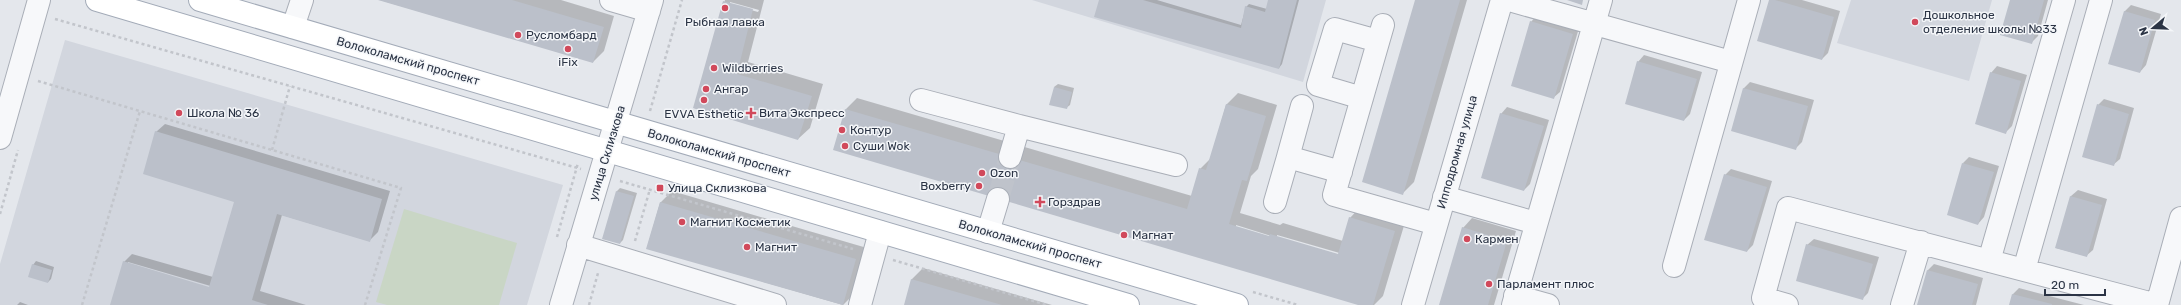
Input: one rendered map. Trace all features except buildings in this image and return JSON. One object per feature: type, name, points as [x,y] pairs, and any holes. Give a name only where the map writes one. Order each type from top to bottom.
[{"type":"main road","points":[[96,0],[1128,305]]},
{"type":"main road","name":"Волоколамский проспект","points":[[200,0],[1237,305]]},
{"type":"street","points":[[0,138],[6,92],[39,0]]},
{"type":"street","points":[[293,27],[302,0]]},
{"type":"street","points":[[611,0],[651,5]]},
{"type":"street","name":"Ипподромная улица","points":[[1413,305],[1502,0]]},
{"type":"street","points":[[1509,0],[1731,62]]},
{"type":"street","points":[[1548,305],[1514,300],[1601,0]]},
{"type":"street","points":[[1674,266],[1749,0]]},
{"type":"street","points":[[1989,261],[2064,0]]},
{"type":"street","points":[[2024,270],[2101,0]]},
{"type":"street","name":"улица Склизкова","points":[[561,305],[651,5]]},
{"type":"street","points":[[1362,98],[1318,85],[1335,29],[1381,33],[1334,195],[1436,224]]},
{"type":"street","points":[[921,100],[1176,165]]},
{"type":"street","points":[[1275,202],[1302,106]]},
{"type":"street","points":[[1010,157],[1019,126]]},
{"type":"street","points":[[1288,157],[1341,172]]},
{"type":"street","points":[[1444,197],[1536,223]]},
{"type":"street","points":[[988,232],[998,199]]},
{"type":"street","points":[[1787,305],[1763,298],[1788,208],[2157,305],[2181,218]]},
{"type":"street","points":[[860,305],[880,232]]},
{"type":"street","points":[[1902,305],[1920,242]]},
{"type":"street","points":[[578,245],[775,305]]},
{"type":"path","points":[[650,113],[682,0]]},
{"type":"path","points":[[56,19],[577,168]]},
{"type":"path","points":[[38,81],[401,188],[365,305]]},
{"type":"path","points":[[272,150],[290,86]]},
{"type":"path","points":[[82,305],[140,111]]},
{"type":"path","points":[[555,244],[584,144]]},
{"type":"path","points":[[599,175],[1047,305]]},
{"type":"path","points":[[629,260],[650,189]]},
{"type":"path","points":[[589,305],[599,270]]},
{"type":"shaded area","points":[[1032,0],[1326,0],[1303,82]]},
{"type":"shaded area","name":"Дошкольное отделение школы №33","points":[[1851,0],[1992,0],[1969,81],[1837,43]]},
{"type":"shaded area","name":"Школа № 36","points":[[65,40],[563,185],[527,305],[0,305],[0,264]]},
{"type":"green space","points":[[404,209],[517,243],[499,305],[387,305],[376,302]]},
{"type":"tunnel","points":[[998,199],[1010,157]]},
{"type":"place","name":"Рыбная лавка","points":[[725,8]]},
{"type":"place","name":"Дошкольное отделение школы №33","points":[[1915,22]]},
{"type":"place","name":"Русломбард","points":[[518,35]]},
{"type":"place","name":"iFix","points":[[568,49]]},
{"type":"place","name":"Wildberries","points":[[714,68]]},
{"type":"place","name":"Ангар","points":[[706,89]]},
{"type":"place","name":"EVVA Esthetic","points":[[704,100]]},
{"type":"place","name":"Школа № 36","points":[[179,113]]},
{"type":"place","name":"Вита Экспресс","points":[[751,113]]},
{"type":"place","name":"Контур","points":[[842,130]]},
{"type":"place","name":"Суши Wok","points":[[845,146]]},
{"type":"place","name":"Ozon","points":[[982,173]]},
{"type":"place","name":"Boxberry","points":[[979,186]]},
{"type":"place","name":"Улица Склизкова","points":[[660,188]]},
{"type":"place","name":"Горздрав","points":[[1040,202]]},
{"type":"place","name":"Магнит Косметик","points":[[682,222]]},
{"type":"place","name":"Магнат","points":[[1124,235]]},
{"type":"place","name":"Кармен","points":[[1467,239]]},
{"type":"place","name":"Магнит","points":[[747,247]]},
{"type":"place","name":"Парламент плюс","points":[[1489,284]]}]
